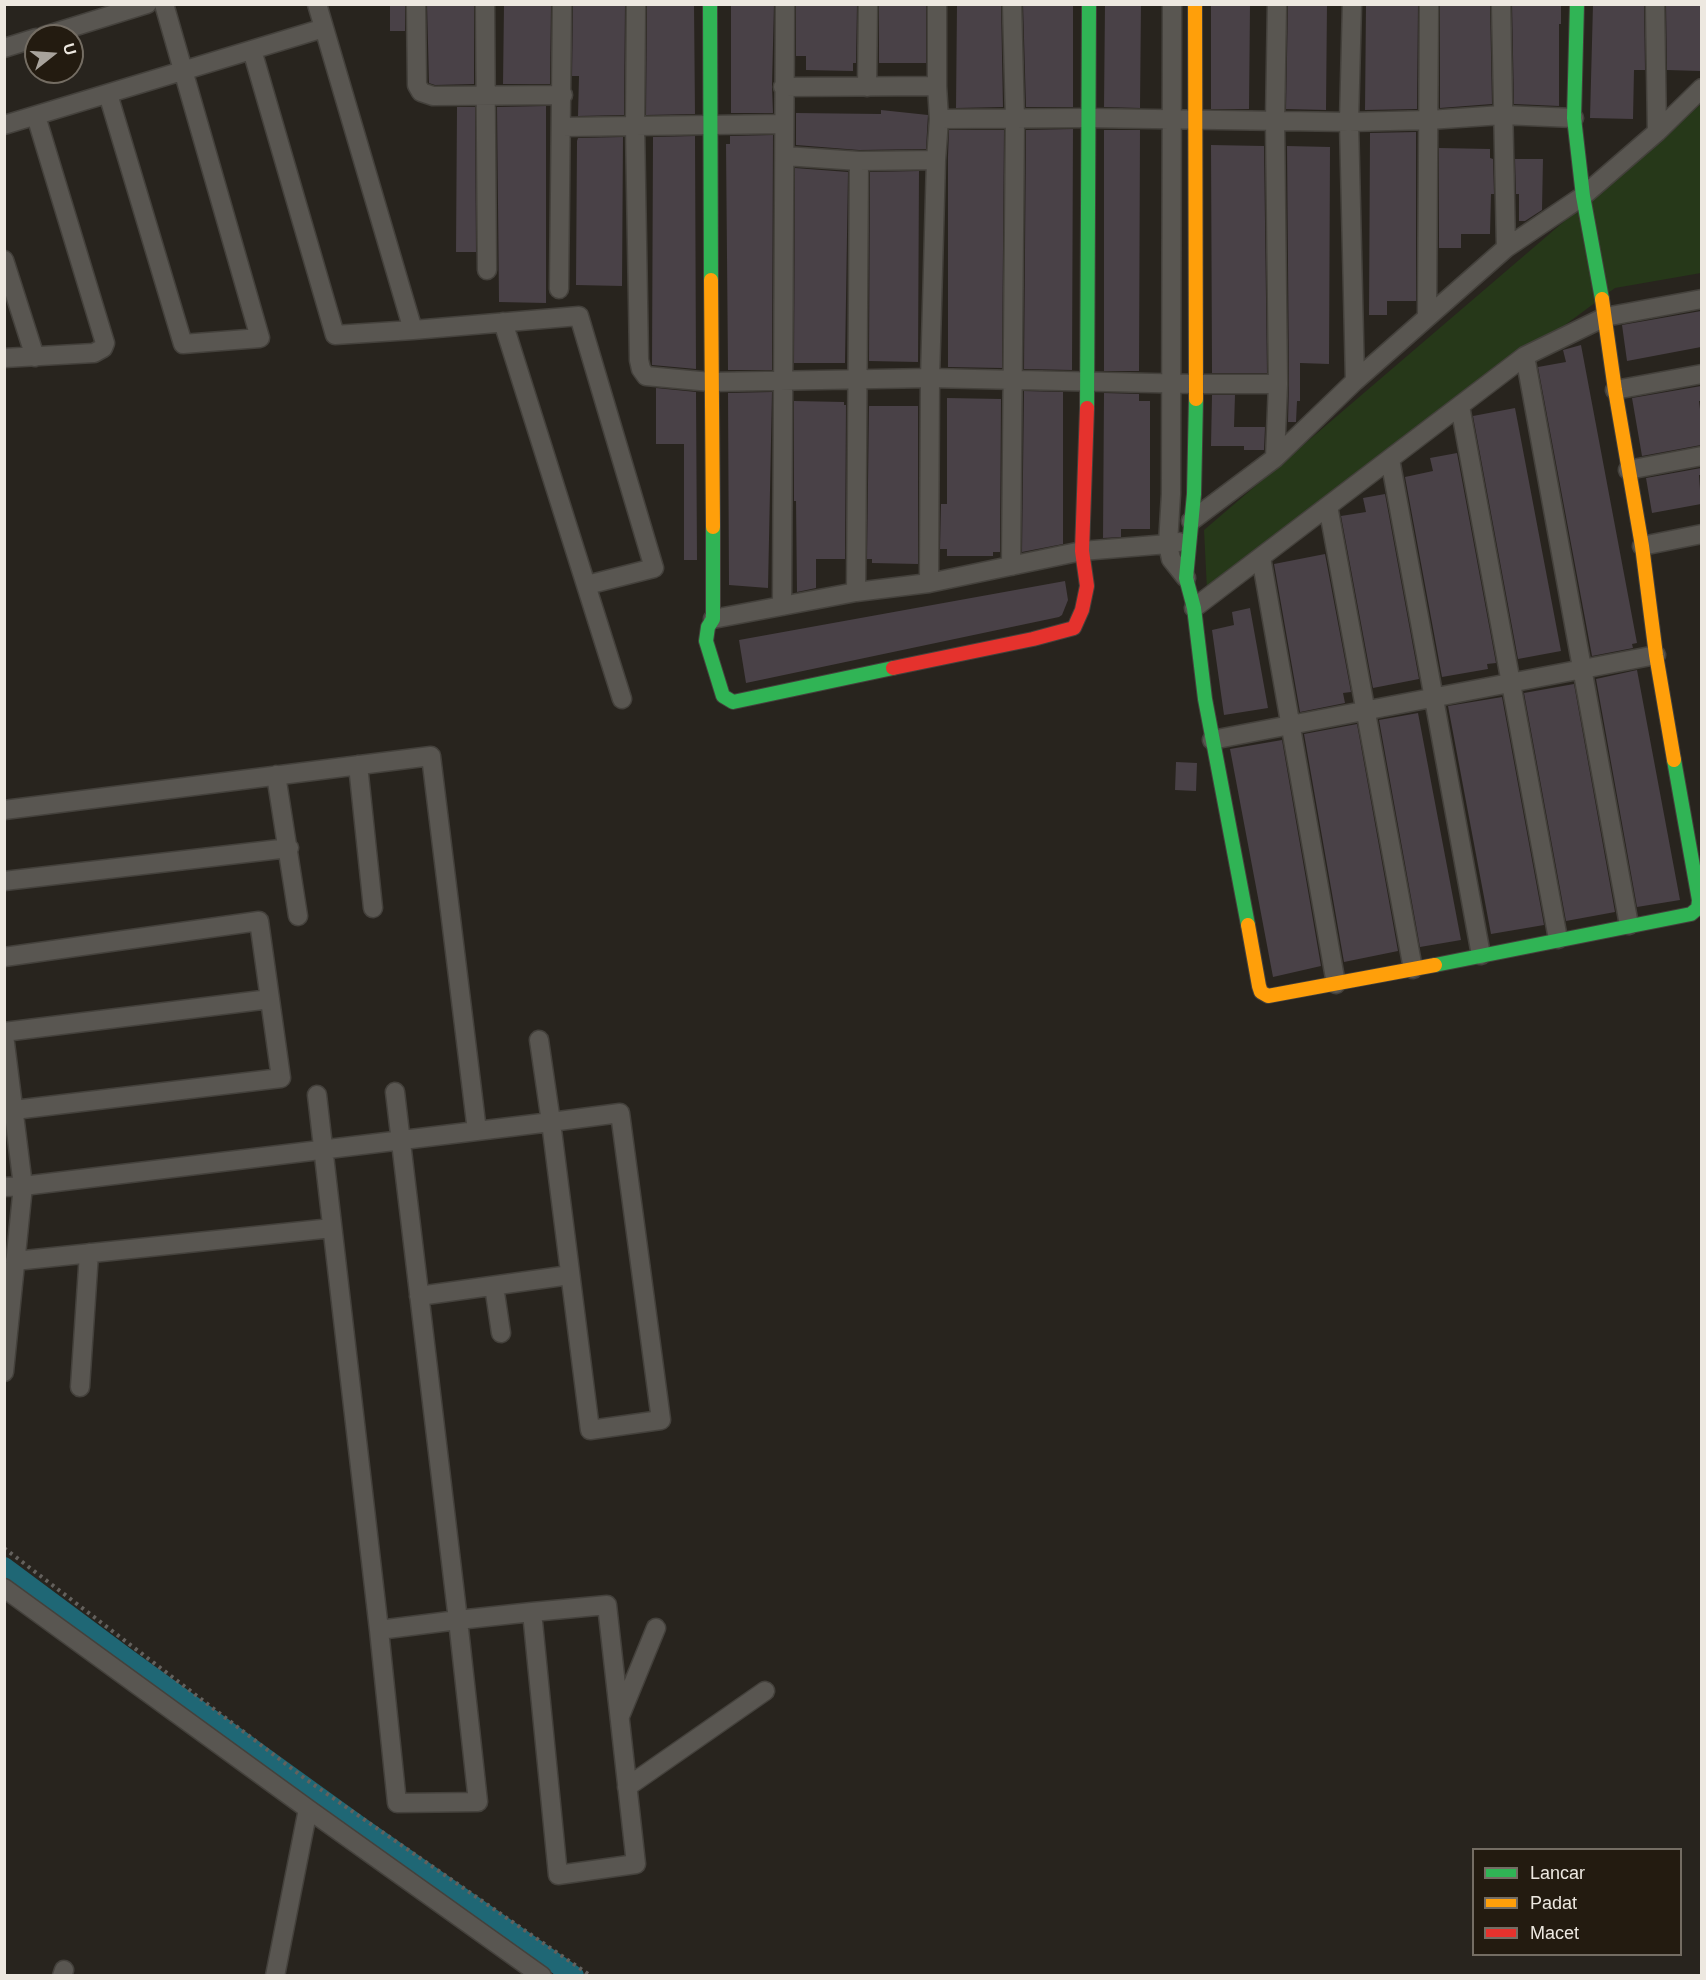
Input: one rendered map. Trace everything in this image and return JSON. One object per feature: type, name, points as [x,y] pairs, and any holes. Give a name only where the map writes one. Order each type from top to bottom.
[{"type":"street","points":[[83,24],[147,4]]},
{"type":"street","points":[[108,94],[183,344],[260,338],[164,4]]},
{"type":"street","points":[[317,4],[413,330]]},
{"type":"street","points":[[416,4],[417,85],[421,92],[433,96],[562,95]]},
{"type":"street","points":[[485,4],[487,270]]},
{"type":"street","points":[[559,289],[562,4]]},
{"type":"street","points":[[636,4],[635,126],[641,369],[646,376],[711,382],[930,378],[1278,384]]},
{"type":"street","points":[[710,4],[713,619],[708,627],[706,641],[723,696],[733,702],[1072,630],[1082,610],[1087,586],[1082,551],[1088,381],[1089,4]]},
{"type":"street","points":[[782,606],[784,4]]},
{"type":"street","points":[[867,87],[868,4]]},
{"type":"street","points":[[929,583],[930,378],[939,119],[937,4]]},
{"type":"street","points":[[1011,566],[1015,119],[1012,4]]},
{"type":"street","points":[[1172,4],[1174,119],[1172,494],[1168,544],[1172,559],[1186,578]]},
{"type":"street","points":[[1195,4],[1196,384],[1194,494],[1186,578],[1194,608],[1212,740],[1261,992],[1268,996],[1691,914],[1698,908],[1699,900],[1656,655],[1642,546],[1615,390],[1605,316],[1583,196],[1574,118],[1577,4]]},
{"type":"street","points":[[1275,458],[1278,384],[1275,121],[1277,4]]},
{"type":"street","points":[[1352,4],[1349,122],[1355,381]]},
{"type":"street","points":[[1427,316],[1429,4]]},
{"type":"street","points":[[1501,4],[1506,248]]},
{"type":"street","points":[[1654,4],[1658,132]]},
{"type":"street","points":[[4,125],[324,28]]},
{"type":"street","points":[[4,48],[24,42]]},
{"type":"street","points":[[252,50],[335,334],[579,316],[654,568],[587,585]]},
{"type":"street","points":[[783,87],[937,86]]},
{"type":"street","points":[[713,619],[856,592],[929,583],[1082,551],[1168,544],[1190,530],[1275,458],[1355,381],[1506,248],[1583,196],[1658,132],[1701,88]]},
{"type":"street","points":[[939,119],[1088,118],[1349,122],[1502,115],[1574,118]]},
{"type":"street","points":[[4,358],[94,353],[103,348],[105,343],[36,116]]},
{"type":"street","points":[[562,127],[783,123]]},
{"type":"street","points":[[785,156],[859,160],[936,160]]},
{"type":"street","points":[[856,592],[859,160]]},
{"type":"street","points":[[4,260],[35,357]]},
{"type":"street","points":[[1194,608],[1525,357],[1605,316],[1701,299]]},
{"type":"street","points":[[503,322],[622,699]]},
{"type":"street","points":[[1525,357],[1629,925]]},
{"type":"street","points":[[1615,390],[1701,374]]},
{"type":"street","points":[[1460,405],[1558,939]]},
{"type":"street","points":[[1628,470],[1701,456]]},
{"type":"street","points":[[1390,459],[1481,955]]},
{"type":"street","points":[[1172,494],[1194,494]]},
{"type":"street","points":[[1328,507],[1413,969]]},
{"type":"street","points":[[1642,546],[1701,534]]},
{"type":"street","points":[[1261,557],[1336,984]]},
{"type":"street","points":[[1212,740],[1656,655]]},
{"type":"street","points":[[4,810],[431,756],[477,1131]]},
{"type":"street","points":[[358,765],[373,908]]},
{"type":"street","points":[[276,775],[298,916]]},
{"type":"street","points":[[4,881],[289,848]]},
{"type":"street","points":[[4,957],[259,921],[281,1078],[14,1110]]},
{"type":"street","points":[[4,1372],[23,1186],[4,1034],[270,999]]},
{"type":"street","points":[[4,1187],[23,1186],[551,1122],[620,1113],[661,1420],[590,1430],[551,1122],[539,1040]]},
{"type":"street","points":[[317,1095],[397,1803],[478,1802],[395,1092]]},
{"type":"street","points":[[15,1261],[332,1228]]},
{"type":"street","points":[[80,1387],[90,1253]]},
{"type":"street","points":[[419,1296],[570,1275]]},
{"type":"street","points":[[494,1286],[501,1333]]},
{"type":"street","points":[[4,1588],[542,1976]]},
{"type":"street","points":[[379,1630],[458,1620],[532,1612],[607,1605],[636,1864],[558,1875],[532,1612]]},
{"type":"street","points":[[619,1717],[656,1628]]},
{"type":"street","points":[[627,1787],[765,1691]]},
{"type":"street","points":[[275,1976],[308,1809]]},
{"type":"path","points":[[4,1548],[304,1778],[591,1976]]},
{"type":"green space","points":[[1701,104],[1701,273],[1615,288],[1207,590],[1204,530]]},
{"type":"building","points":[[390,4],[405,4],[405,31],[390,31]]},
{"type":"building","points":[[427,4],[474,4],[474,84],[435,85],[429,83]]},
{"type":"building","points":[[579,4],[625,5],[624,115],[578,116],[579,76],[572,76],[573,6]]},
{"type":"building","points":[[694,4],[695,114],[646,115],[647,5]]},
{"type":"building","points":[[731,4],[774,4],[773,113],[731,113]]},
{"type":"building","points":[[796,4],[857,5],[856,63],[853,63],[853,71],[806,70],[806,56],[796,56]]},
{"type":"building","points":[[926,4],[926,63],[879,63],[879,5]]},
{"type":"building","points":[[957,4],[1001,4],[1003,107],[956,108]]},
{"type":"building","points":[[1023,4],[1073,4],[1073,107],[1026,107]]},
{"type":"building","points":[[1105,4],[1141,4],[1140,108],[1104,107]]},
{"type":"building","points":[[1211,4],[1250,4],[1249,109],[1211,109]]},
{"type":"building","points":[[1288,4],[1327,4],[1326,110],[1286,109]]},
{"type":"building","points":[[1366,4],[1418,5],[1417,109],[1365,110]]},
{"type":"building","points":[[1440,4],[1490,4],[1492,104],[1440,108]]},
{"type":"building","points":[[1512,4],[1561,5],[1559,106],[1514,104]]},
{"type":"building","points":[[1593,4],[1644,4],[1645,70],[1634,70],[1633,119],[1590,118]]},
{"type":"building","points":[[1666,4],[1701,4],[1701,71],[1667,70]]},
{"type":"building","points":[[504,5],[551,5],[550,84],[503,84]]},
{"type":"building","points":[[546,106],[546,303],[499,302],[497,107]]},
{"type":"building","points":[[457,107],[475,107],[476,252],[456,252]]},
{"type":"building","points":[[881,110],[928,115],[926,149],[859,150],[796,145],[796,113],[881,114]]},
{"type":"building","points":[[1073,129],[1072,370],[1024,369],[1026,130]]},
{"type":"building","points":[[949,130],[1004,130],[1002,368],[948,367]]},
{"type":"building","points":[[1104,130],[1140,130],[1139,371],[1104,371]]},
{"type":"building","points":[[1416,132],[1416,301],[1387,301],[1387,315],[1369,315],[1370,133]]},
{"type":"building","points":[[773,135],[772,370],[728,370],[726,144],[730,144],[730,136]]},
{"type":"building","points":[[695,136],[696,369],[652,365],[653,137]]},
{"type":"building","points":[[623,137],[622,286],[576,285],[577,141],[578,138]]},
{"type":"building","points":[[1211,145],[1264,146],[1267,373],[1212,373]]},
{"type":"building","points":[[1287,146],[1330,147],[1329,364],[1300,363],[1300,401],[1297,401],[1296,422],[1288,422]]},
{"type":"building","points":[[1439,148],[1490,149],[1490,158],[1493,159],[1494,194],[1491,194],[1490,234],[1461,234],[1461,248],[1439,248]]},
{"type":"building","points":[[1515,159],[1543,159],[1542,210],[1525,221],[1519,221]]},
{"type":"building","points":[[795,168],[848,172],[845,363],[794,363]]},
{"type":"building","points":[[919,171],[918,362],[869,361],[870,172]]},
{"type":"building","points":[[1701,311],[1701,347],[1627,361],[1622,325]]},
{"type":"building","points":[[1581,345],[1637,643],[1632,644],[1633,648],[1592,656],[1538,367],[1566,362],[1563,350]]},
{"type":"building","points":[[1701,386],[1701,401],[1699,401],[1701,445],[1642,456],[1632,398]]},
{"type":"building","points":[[656,388],[696,392],[697,560],[684,560],[684,444],[656,444]]},
{"type":"building","points":[[1024,391],[1063,392],[1063,544],[1022,552]]},
{"type":"building","points":[[772,392],[768,588],[729,585],[728,393]]},
{"type":"building","points":[[1104,393],[1139,394],[1139,401],[1150,401],[1150,529],[1121,529],[1121,537],[1103,538]]},
{"type":"building","points":[[1212,395],[1235,395],[1234,427],[1265,427],[1264,450],[1244,450],[1244,446],[1211,446]]},
{"type":"building","points":[[947,398],[1001,399],[1000,552],[993,552],[993,556],[947,556],[947,549],[940,549],[941,504],[947,504]]},
{"type":"building","points":[[794,401],[844,402],[846,405],[845,559],[816,559],[816,588],[797,592],[796,501],[794,501]]},
{"type":"building","points":[[869,406],[918,406],[918,564],[872,563],[872,559],[867,559]]},
{"type":"building","points":[[1515,408],[1561,651],[1518,659],[1473,416]]},
{"type":"building","points":[[1457,453],[1496,663],[1487,664],[1488,669],[1442,677],[1405,477],[1433,471],[1430,458]]},
{"type":"building","points":[[1701,468],[1701,475],[1699,475],[1701,504],[1652,513],[1646,478]]},
{"type":"building","points":[[1385,494],[1419,679],[1373,688],[1341,516],[1366,512],[1363,498]]},
{"type":"building","points":[[1325,554],[1351,692],[1343,693],[1345,703],[1300,712],[1274,564]]},
{"type":"building","points":[[1065,581],[1068,600],[1059,617],[746,683],[739,640]]},
{"type":"building","points":[[1250,608],[1268,708],[1224,715],[1212,630],[1234,625],[1232,612]]},
{"type":"building","points":[[1637,670],[1680,900],[1637,907],[1596,679]]},
{"type":"building","points":[[1574,684],[1615,912],[1566,921],[1524,693]]},
{"type":"building","points":[[1502,697],[1544,925],[1491,934],[1448,706]]},
{"type":"building","points":[[1418,713],[1461,940],[1420,947],[1379,720]]},
{"type":"building","points":[[1357,724],[1398,951],[1344,962],[1304,734]]},
{"type":"building","points":[[1282,740],[1321,966],[1273,977],[1230,749]]},
{"type":"building","points":[[1176,762],[1197,763],[1196,791],[1175,790]]},
{"type":"waterway","points":[[4,1567],[358,1825],[574,1976]]},
{"type":"traffic: fast","points":[[710,4],[711,280]]},
{"type":"traffic: fast","points":[[1087,408],[1089,4]]},
{"type":"traffic: fast","points":[[1577,4],[1574,118],[1583,196],[1602,299]]},
{"type":"traffic: fast","points":[[1196,399],[1194,494],[1186,578],[1194,608],[1205,699],[1248,925]]},
{"type":"traffic: fast","points":[[713,527],[713,619],[708,627],[706,641],[723,696],[733,702],[893,668]]},
{"type":"traffic: fast","points":[[1435,965],[1691,914],[1698,908],[1699,900],[1674,760]]},
{"type":"traffic: slow","points":[[1195,4],[1196,399]]},
{"type":"traffic: slow","points":[[711,280],[713,527]]},
{"type":"traffic: slow","points":[[1602,299],[1674,760]]},
{"type":"traffic: slow","points":[[1248,925],[1259,986],[1261,992],[1268,996],[1435,965]]},
{"type":"traffic: jam","points":[[893,668],[1033,639],[1074,628],[1082,610],[1087,586],[1082,551],[1087,408]]}]
